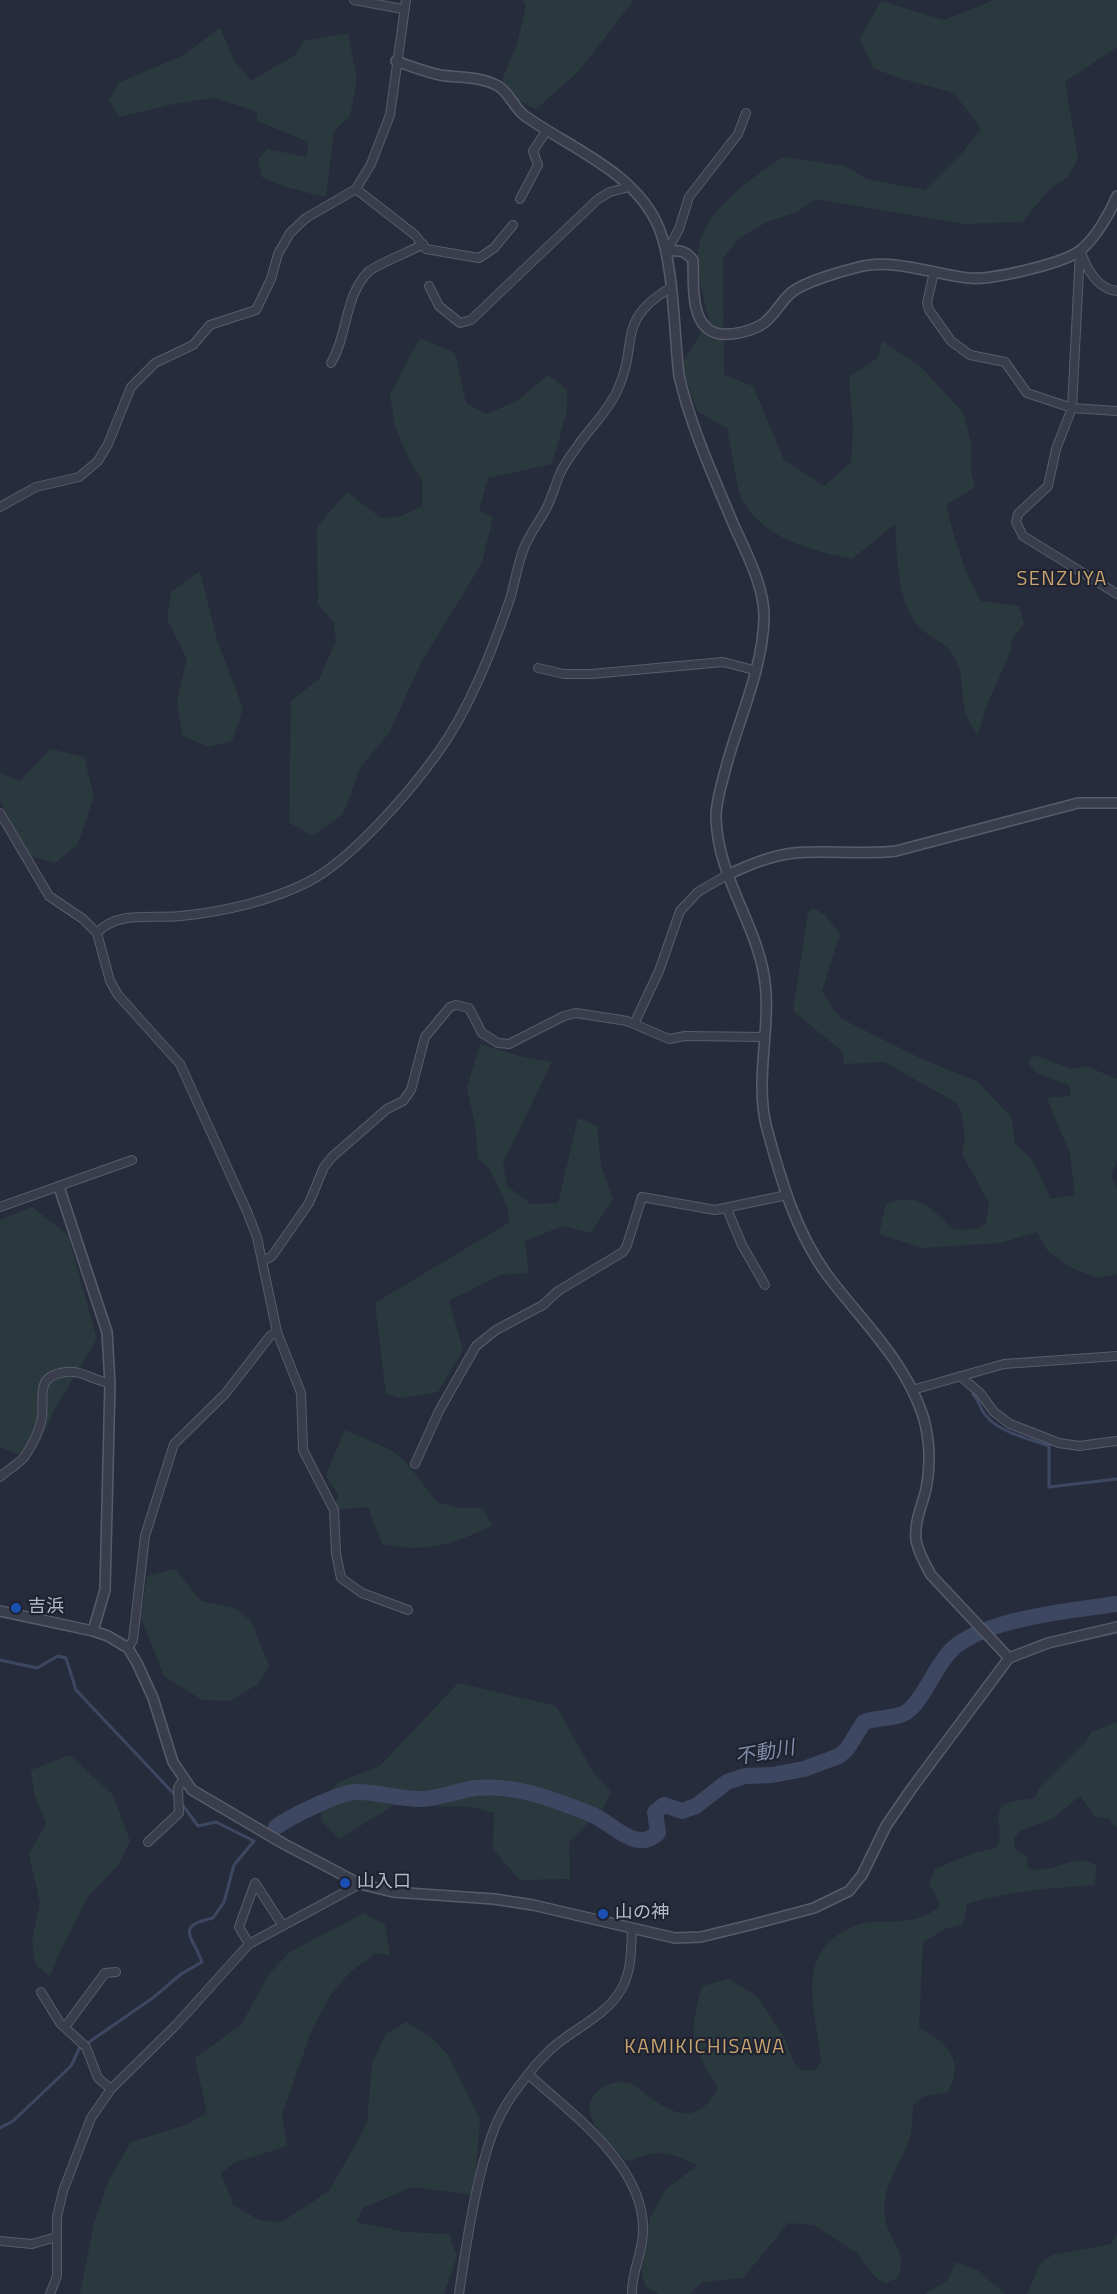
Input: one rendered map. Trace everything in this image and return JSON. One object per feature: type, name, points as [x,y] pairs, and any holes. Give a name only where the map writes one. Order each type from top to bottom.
[{"type":"street","points":[[354,0],[403,9]]},
{"type":"street","points":[[0,507],[36,487],[79,477],[98,461],[108,444],[131,387],[155,363],[194,345],[210,325],[256,310],[271,279],[278,254],[290,233],[306,218],[356,189],[371,164],[390,115],[406,0]]},
{"type":"street","points":[[396,61],[439,75],[468,78],[499,86],[522,115],[581,149],[629,187],[644,202],[658,226],[667,251],[679,376],[692,427],[759,590],[764,615],[754,670],[721,784],[716,816],[721,857],[762,967],[766,994],[760,1103],[787,1195],[802,1234],[816,1258],[883,1343],[912,1390],[922,1415],[929,1444],[928,1470],[917,1517],[916,1540],[931,1575],[1009,1658]]},
{"type":"street","points":[[667,251],[679,230],[689,197],[738,134],[746,112]]},
{"type":"street","points":[[520,199],[538,165],[533,151],[547,130]]},
{"type":"street","points":[[429,286],[439,306],[460,323],[471,320],[598,199],[610,192],[629,187]]},
{"type":"street","points":[[356,189],[415,235],[426,249],[479,258],[494,248],[513,225]]},
{"type":"street","points":[[667,251],[680,250],[693,260],[696,308],[700,321],[714,333],[726,335],[764,323],[792,292],[801,287],[857,267],[899,265],[970,279],[1002,276],[1080,251],[1090,240],[1117,196]]},
{"type":"street","points":[[331,363],[338,351],[350,301],[369,271],[423,244]]},
{"type":"street","points":[[1080,251],[1089,273],[1110,290],[1117,291]]},
{"type":"street","points":[[1080,251],[1072,408],[1056,449],[1048,486],[1018,514],[1016,522],[1023,536],[1117,594]]},
{"type":"street","points":[[934,272],[927,303],[929,310],[951,341],[970,355],[1005,362],[1027,393],[1072,408],[1117,411]]},
{"type":"street","points":[[97,933],[103,926],[115,921],[137,917],[201,913],[246,903],[307,883],[343,857],[411,786],[453,728],[476,682],[510,600],[524,547],[548,505],[559,474],[616,393],[625,372],[633,321],[651,300],[670,288]]},
{"type":"street","points":[[538,668],[564,674],[591,674],[723,662],[754,670]]},
{"type":"street","points":[[634,1024],[659,971],[680,911],[698,892],[727,875],[763,859],[784,855],[866,854],[896,850],[1078,803],[1117,802]]},
{"type":"street","points":[[0,813],[49,896],[83,919],[97,933],[110,981],[118,995],[180,1064],[257,1236],[277,1332],[301,1393],[303,1450],[334,1510],[336,1553],[341,1578],[362,1593],[408,1610]]},
{"type":"street","points":[[262,1262],[272,1256],[309,1203],[324,1167],[332,1157],[387,1109],[403,1101],[411,1090],[425,1037],[450,1007],[456,1005],[469,1008],[482,1033],[498,1044],[509,1044],[523,1039],[564,1016],[576,1013],[634,1024],[669,1039],[685,1036],[765,1037]]},
{"type":"street","points":[[0,1207],[132,1160]]},
{"type":"street","points":[[59,1187],[107,1332],[110,1383],[105,1590],[93,1631]]},
{"type":"street","points":[[415,1464],[439,1411],[476,1346],[496,1330],[543,1305],[558,1291],[623,1252],[642,1197],[702,1209],[727,1209],[787,1195]]},
{"type":"street","points":[[727,1209],[742,1245],[765,1285]]},
{"type":"street","points":[[128,1648],[133,1640],[145,1536],[174,1444],[183,1433],[202,1419],[270,1336],[277,1332]]},
{"type":"street","points":[[912,1390],[1004,1365],[1117,1356]]},
{"type":"street","points":[[0,1477],[24,1457],[41,1421],[42,1388],[48,1378],[67,1372],[81,1373],[97,1382],[110,1383]]},
{"type":"street","points":[[960,1376],[981,1393],[994,1412],[1010,1424],[1059,1443],[1079,1446],[1117,1441]]},
{"type":"street","points":[[0,1611],[93,1631],[108,1636],[128,1648],[146,1678],[173,1762],[183,1780],[201,1797],[360,1884],[393,1892],[494,1899],[533,1905],[675,1938],[701,1937],[814,1908],[849,1891],[862,1875],[886,1826],[912,1788],[1009,1658],[1048,1643],[1117,1628]]},
{"type":"street","points":[[148,1842],[179,1813],[178,1788],[183,1780]]},
{"type":"street","points":[[249,1944],[239,1927],[255,1884],[283,1926]]},
{"type":"street","points":[[50,2294],[57,2276],[56,2237],[63,2191],[91,2118],[111,2089],[177,2025],[249,1944],[360,1884]]},
{"type":"street","points":[[459,2294],[485,2160],[502,2112],[554,2046],[609,2006],[622,1988],[630,1966],[632,1929]]},
{"type":"street","points":[[65,2027],[105,1973],[116,1972]]},
{"type":"street","points":[[41,1992],[65,2027],[86,2047],[94,2072],[111,2089]]},
{"type":"street","points":[[530,2075],[607,2145],[633,2190],[642,2214],[643,2231],[632,2294]]},
{"type":"street","points":[[0,2241],[32,2244],[56,2237]]},
{"type":"shaded area","points":[[522,0],[634,0],[578,72],[536,109],[519,101],[502,80],[517,45],[526,5]]},
{"type":"shaded area","points":[[994,0],[1117,0],[1117,47],[1065,82],[1078,158],[1068,177],[1050,189],[1022,222],[964,224],[815,199],[797,212],[767,222],[739,238],[723,259],[724,375],[753,386],[784,460],[824,486],[851,462],[853,428],[849,377],[878,357],[882,341],[921,367],[964,414],[971,444],[971,472],[975,487],[946,505],[953,530],[964,566],[981,601],[1019,606],[1024,624],[1011,641],[1011,651],[987,705],[978,734],[971,725],[964,707],[956,660],[948,648],[916,623],[905,601],[899,575],[895,524],[852,559],[806,547],[777,534],[764,525],[752,514],[740,495],[727,428],[697,411],[681,366],[709,319],[698,264],[703,232],[721,206],[746,184],[783,157],[845,166],[866,179],[925,190],[960,155],[981,129],[954,93],[899,78],[873,68],[860,38],[881,1],[944,20]]},
{"type":"shaded area","points":[[220,28],[234,60],[251,81],[295,55],[304,41],[348,33],[357,79],[350,116],[334,131],[326,197],[285,187],[262,177],[258,160],[267,149],[307,157],[308,142],[258,121],[256,111],[215,98],[178,103],[119,117],[109,100],[118,83],[182,56]]},
{"type":"shaded area","points":[[420,338],[455,353],[466,403],[486,414],[517,401],[548,375],[567,389],[567,411],[552,464],[488,478],[479,511],[493,517],[482,563],[422,661],[389,733],[361,766],[343,814],[312,836],[289,822],[291,701],[319,679],[336,641],[334,623],[318,604],[317,527],[347,492],[381,518],[399,517],[422,506],[422,480],[412,466],[395,427],[390,394]]},
{"type":"shaded area","points":[[200,571],[217,640],[243,708],[232,741],[208,747],[182,735],[177,700],[187,659],[167,619],[171,592]]},
{"type":"shaded area","points":[[50,749],[84,757],[94,797],[78,844],[55,863],[21,853],[0,798],[0,773],[20,781]]},
{"type":"shaded area","points":[[813,908],[825,915],[840,934],[822,991],[833,1009],[842,1019],[922,1059],[978,1082],[1012,1118],[1015,1144],[1031,1158],[1051,1199],[1075,1195],[1070,1154],[1047,1098],[1071,1096],[1069,1085],[1037,1073],[1028,1063],[1034,1055],[1072,1069],[1086,1066],[1117,1079],[1117,1161],[1111,1175],[1117,1189],[1117,1274],[1097,1278],[1070,1267],[1047,1250],[1037,1232],[1000,1243],[923,1248],[879,1234],[886,1204],[898,1200],[909,1199],[924,1204],[955,1230],[977,1229],[986,1223],[989,1203],[962,1154],[965,1137],[962,1115],[957,1103],[884,1062],[844,1064],[842,1051],[793,1011],[808,913]]},
{"type":"shaded area","points":[[480,1044],[523,1057],[552,1062],[503,1162],[507,1186],[531,1204],[558,1203],[578,1118],[597,1126],[601,1165],[613,1199],[591,1233],[563,1226],[525,1241],[529,1273],[500,1275],[449,1301],[463,1350],[438,1392],[401,1398],[386,1394],[375,1303],[510,1222],[507,1205],[490,1170],[478,1158],[475,1125],[467,1088]]},
{"type":"shaded area","points":[[32,1207],[68,1235],[97,1339],[54,1410],[41,1440],[28,1458],[0,1447],[0,1220]]},
{"type":"shaded area","points":[[345,1430],[391,1450],[406,1462],[437,1502],[458,1508],[482,1508],[493,1525],[465,1538],[439,1545],[413,1548],[382,1544],[368,1507],[334,1510],[338,1494],[326,1477]]},
{"type":"shaded area","points":[[175,1569],[201,1601],[235,1608],[251,1621],[269,1666],[258,1684],[230,1701],[202,1700],[164,1676],[141,1618],[147,1576]]},
{"type":"shaded area","points":[[458,1683],[556,1706],[593,1772],[611,1792],[604,1807],[569,1842],[570,1879],[520,1880],[493,1849],[494,1813],[473,1807],[394,1805],[339,1839],[322,1821],[320,1801],[339,1782],[380,1766]]},
{"type":"shaded area","points":[[1117,1722],[1117,1828],[1108,1818],[1095,1817],[1080,1796],[1052,1819],[1019,1831],[1014,1839],[1015,1849],[1026,1856],[1028,1868],[1037,1870],[1073,1862],[1090,1862],[1097,1867],[1094,1885],[1014,1893],[967,1904],[963,1924],[947,1928],[923,1942],[919,2028],[945,2046],[951,2054],[955,2071],[948,2092],[922,2097],[913,2106],[910,2138],[888,2188],[884,2207],[885,2217],[900,2253],[901,2268],[898,2278],[885,2283],[876,2278],[858,2254],[814,2225],[788,2223],[743,2278],[702,2282],[690,2294],[658,2294],[645,2286],[642,2264],[650,2218],[666,2189],[697,2166],[684,2159],[660,2153],[625,2160],[596,2128],[590,2109],[591,2099],[605,2086],[619,2082],[636,2086],[657,2102],[677,2112],[695,2112],[703,2107],[711,2100],[718,2088],[697,2049],[695,2018],[702,1986],[729,1979],[758,1997],[785,2039],[794,2063],[801,2070],[815,2070],[821,2061],[812,1991],[813,1974],[818,1958],[827,1945],[841,1933],[857,1925],[917,1918],[925,1916],[940,1906],[936,1894],[929,1885],[935,1869],[973,1853],[997,1848],[1000,1834],[1000,1809],[1014,1801],[1035,1798],[1040,1787],[1087,1740],[1091,1732]]},
{"type":"shaded area","points":[[70,1755],[113,1795],[130,1841],[119,1864],[87,1898],[50,1976],[35,1964],[32,1940],[40,1903],[29,1854],[46,1824],[34,1793],[31,1770]]},
{"type":"shaded area","points":[[364,1913],[385,1925],[390,1955],[376,1953],[350,1972],[329,1997],[311,2032],[282,2115],[287,2146],[234,2163],[221,2173],[233,2205],[259,2220],[282,2222],[329,2191],[367,2124],[372,2063],[386,2034],[406,2022],[432,2038],[448,2055],[480,2119],[474,2195],[412,2187],[363,2208],[356,2222],[406,2232],[449,2234],[457,2257],[444,2294],[80,2294],[94,2223],[109,2180],[131,2142],[186,2125],[207,2113],[195,2058],[241,2025],[269,1974],[290,1952]]},
{"type":"shaded area","points":[[1117,2235],[1117,2294],[1027,2294],[1040,2264],[1052,2255],[1111,2244]]},
{"type":"shaded area","points":[[956,2262],[977,2270],[1005,2294],[925,2294],[947,2281]]},
{"type":"waterway","points":[[973,1394],[987,1418],[995,1424],[1012,1433],[1049,1446],[1049,1487],[1117,1479]]},
{"type":"waterway","name":"不動川","points":[[276,1827],[314,1806],[355,1792],[423,1799],[469,1789],[491,1787],[506,1788],[549,1799],[591,1814],[632,1839],[649,1839],[658,1833],[655,1812],[664,1805],[682,1811],[696,1806],[727,1782],[745,1776],[772,1775],[804,1769],[839,1756],[847,1749],[864,1722],[904,1714],[908,1711],[920,1697],[950,1651],[972,1636],[991,1628],[1034,1617],[1117,1604]]},
{"type":"waterway","points":[[0,1660],[37,1668],[58,1656],[66,1658],[76,1690],[175,1795]]},
{"type":"waterway","points":[[0,2128],[13,2121],[71,2066],[79,2049],[154,1997],[181,1974],[202,1962],[191,1939],[190,1929],[201,1921],[213,1918],[224,1902],[234,1865],[254,1841],[216,1822],[198,1826],[181,1803]]},
{"type":"place","name":"吉浜","points":[[16,1608]]},
{"type":"place","name":"山入口","points":[[345,1883]]},
{"type":"place","name":"山の神","points":[[603,1914]]},
{"type":"district","name":"SENZUYA","points":[[1062,580]]},
{"type":"district","name":"KAMIKICHISAWA","points":[[705,2048]]}]
